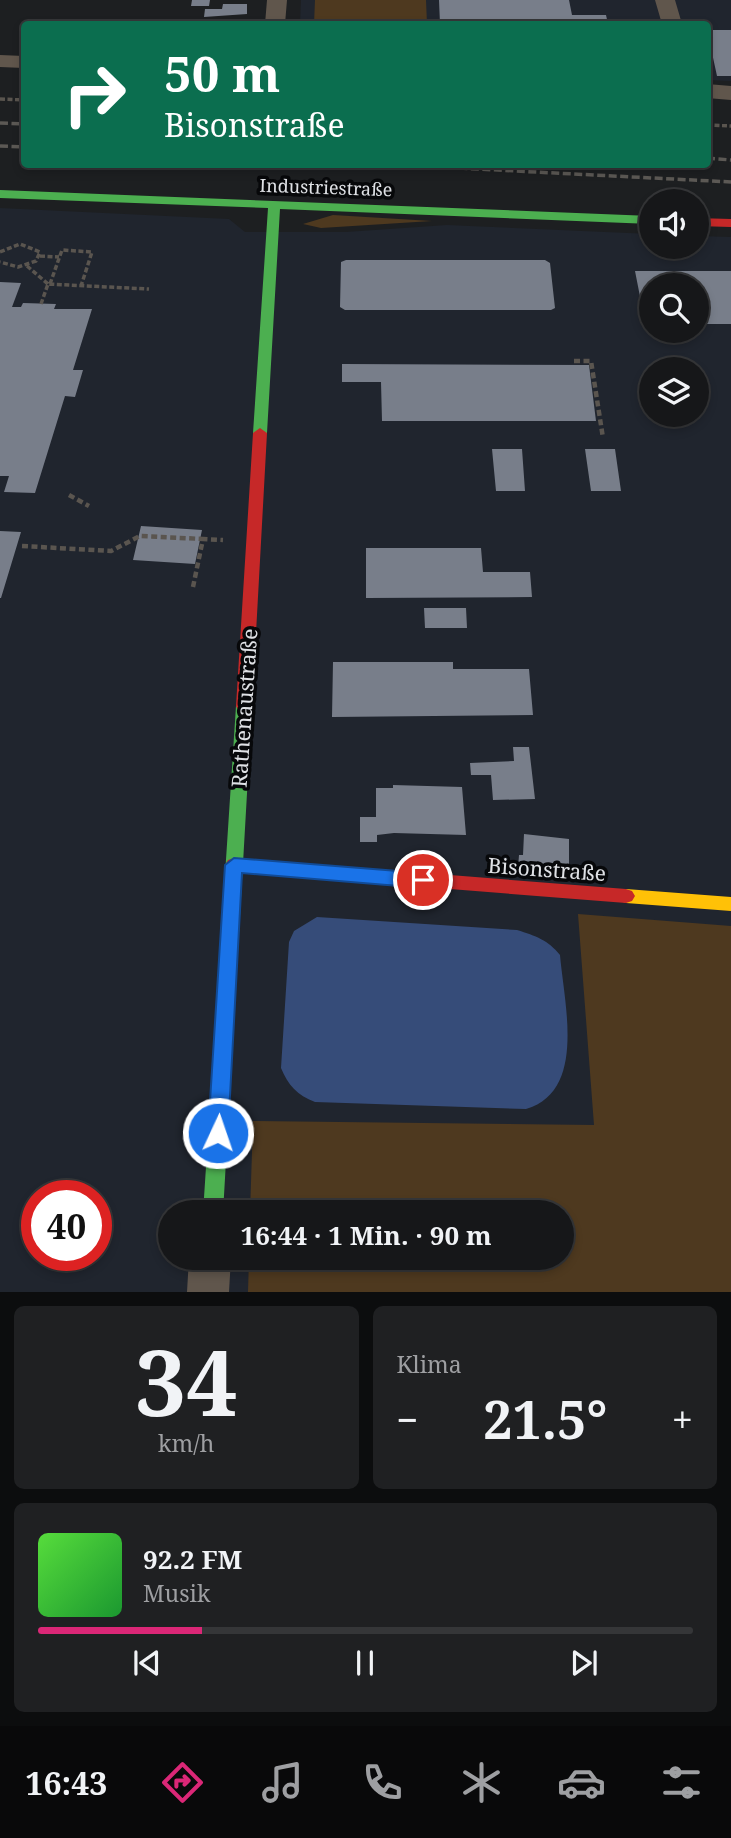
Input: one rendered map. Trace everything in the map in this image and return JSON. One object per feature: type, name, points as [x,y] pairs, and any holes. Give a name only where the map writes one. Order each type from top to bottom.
[{"type":"street","points":[[275,21],[276,0]]},
{"type":"street","points":[[665,0],[671,21]]},
{"type":"street","points":[[0,61],[21,62]]},
{"type":"street","points":[[711,91],[731,93]]},
{"type":"street","name":"Industriestraße","points":[[0,194],[639,219]]},
{"type":"street","name":"Rathenaustraße","points":[[214,1200],[274,204]]},
{"type":"street","points":[[709,222],[731,223]]},
{"type":"street","name":"Bisonstraße","points":[[234,865],[731,904]]},
{"type":"street","points":[[208,1292],[209,1270]]},
{"type":"path","points":[[0,99],[21,100]]},
{"type":"path","points":[[711,125],[731,126]]},
{"type":"path","points":[[0,252],[8,246],[23,243],[37,248],[40,256]]},
{"type":"path","points":[[41,304],[62,250],[92,251],[81,286]]},
{"type":"path","points":[[0,263],[14,267],[27,266],[40,256],[59,257]]},
{"type":"path","points":[[27,266],[49,284],[149,289]]},
{"type":"path","points":[[574,361],[591,361],[603,438]]},
{"type":"path","points":[[69,495],[89,506]]},
{"type":"path","points":[[22,546],[111,551],[140,536],[231,541]]},
{"type":"path","points":[[193,587],[203,539]]},
{"type":"shaded area","points":[[301,0],[731,0],[731,81],[711,80],[711,21],[300,21]]},
{"type":"shaded area","points":[[315,0],[426,0],[427,21],[314,21]]},
{"type":"shaded area","points":[[0,208],[229,219],[245,232],[346,232],[447,225],[639,233],[639,259],[709,259],[709,236],[731,237],[731,1292],[0,1292]]},
{"type":"shaded area","points":[[333,215],[432,221],[321,228],[303,224]]},
{"type":"shaded area","points":[[578,914],[731,926],[731,1292],[248,1292],[249,1270],[574,1270],[574,1200],[250,1200],[253,1121],[594,1125]]},
{"type":"water","points":[[317,917],[517,930],[546,942],[560,955],[567,1020],[565,1065],[558,1084],[545,1099],[526,1109],[315,1102],[298,1093],[281,1068],[289,942],[294,931]]},
{"type":"building","points":[[192,0],[210,0],[209,6],[191,6]]},
{"type":"building","points":[[439,0],[569,0],[572,15],[606,15],[607,21],[440,21]]},
{"type":"building","points":[[223,4],[247,4],[247,14],[204,17],[205,9],[222,9]]},
{"type":"building","points":[[711,30],[731,30],[731,76],[717,76],[711,48]]},
{"type":"building","points":[[545,260],[550,263],[555,308],[345,310],[340,307],[341,262]]},
{"type":"building","points":[[635,271],[731,271],[731,324],[709,324],[709,273],[639,273],[639,291]]},
{"type":"building","points":[[0,282],[21,283],[12,307],[21,307],[23,303],[56,304],[54,309],[92,309],[73,370],[83,370],[75,397],[65,396],[35,493],[4,492],[9,476],[0,476]]},
{"type":"building","points":[[342,364],[589,365],[596,421],[382,421],[381,382],[342,382]]},
{"type":"building","points":[[492,449],[522,449],[525,491],[496,491]]},
{"type":"building","points":[[585,449],[615,449],[621,491],[591,491]]},
{"type":"building","points":[[141,526],[202,530],[195,564],[133,560]]},
{"type":"building","points":[[0,531],[21,532],[1,598],[0,598]]},
{"type":"building","points":[[366,548],[481,548],[483,572],[530,572],[532,597],[366,598]]},
{"type":"building","points":[[424,608],[466,608],[467,628],[425,628]]},
{"type":"building","points":[[333,662],[453,662],[453,669],[529,669],[533,715],[332,717]]},
{"type":"building","points":[[513,747],[529,747],[535,799],[493,800],[491,775],[471,775],[470,763],[514,761]]},
{"type":"building","points":[[393,785],[462,787],[466,835],[394,833],[377,835],[377,842],[360,842],[360,817],[376,817],[376,788],[393,788]]},
{"type":"building","points":[[524,834],[569,839],[569,877],[556,876],[556,870],[518,868],[519,855],[523,855]]},
{"type":"railway","points":[[0,123],[21,124]]},
{"type":"railway","points":[[0,146],[21,147]]},
{"type":"railway","points":[[711,158],[731,160]]},
{"type":"railway","points":[[457,168],[731,182]]},
{"type":"traffic: fast","points":[[0,194],[639,220]]},
{"type":"traffic: fast","points":[[260,433],[274,204]]},
{"type":"traffic: fast","points":[[214,1200],[244,706]]},
{"type":"traffic: slow","points":[[626,896],[731,904]]},
{"type":"traffic: jam","points":[[709,222],[731,223]]},
{"type":"traffic: jam","points":[[244,706],[260,433]]},
{"type":"traffic: jam","points":[[234,865],[626,896]]},
{"type":"route","points":[[218,1133],[234,865],[423,880]]}]
